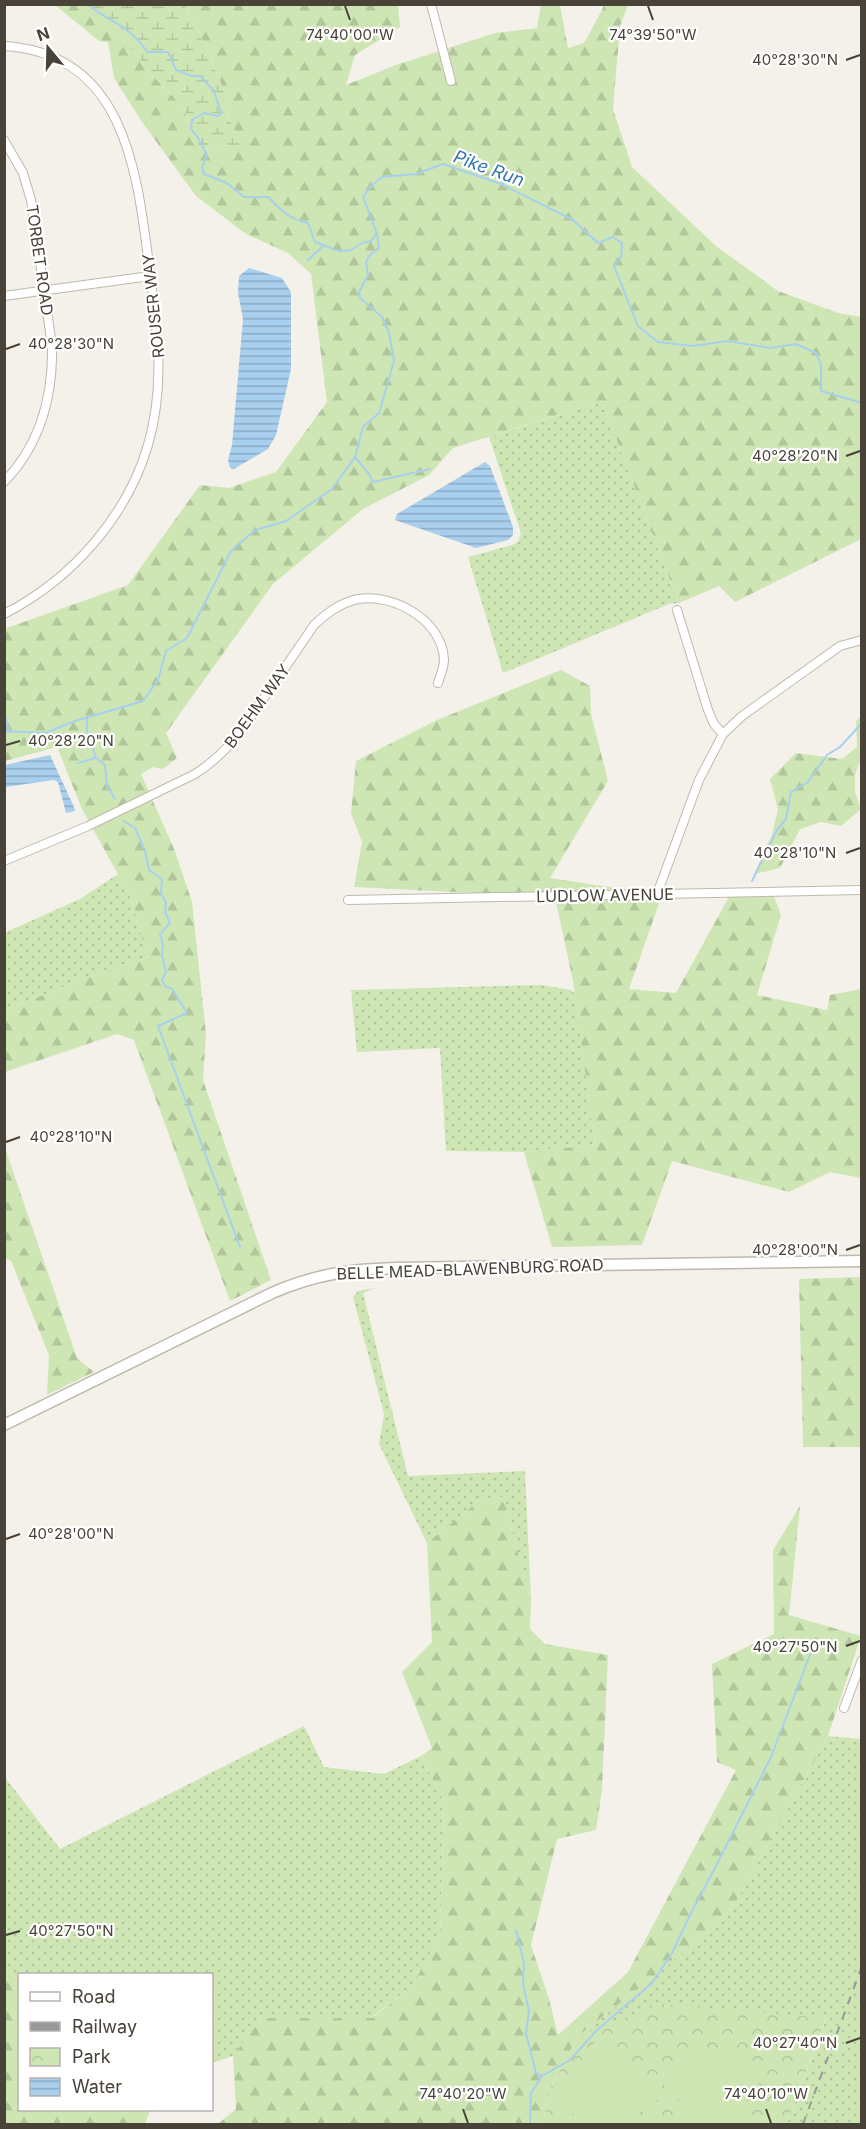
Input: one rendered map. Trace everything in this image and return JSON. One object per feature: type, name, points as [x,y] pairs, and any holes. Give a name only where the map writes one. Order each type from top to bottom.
[{"type":"street","points":[[431,4],[451,81]]},
{"type":"street","name":"ROUSER WAY","points":[[4,46],[30,49],[58,60],[85,79],[107,103],[125,139],[136,176],[157,324],[160,374],[154,422],[139,470],[119,509],[106,528],[77,561],[40,593],[4,614]]},
{"type":"street","name":"TORBET ROAD","points":[[4,140],[23,173],[31,200],[52,346],[52,374],[42,420],[29,449],[4,482]]},
{"type":"street","points":[[4,296],[150,276]]},
{"type":"street","name":"BOEHM WAY","points":[[4,861],[88,826],[195,774],[210,764],[242,732],[314,625],[346,603],[371,598],[385,600],[400,604],[421,617],[435,635],[442,650],[444,660],[438,683]]},
{"type":"street","points":[[677,610],[708,710],[714,724],[723,734]]},
{"type":"street","points":[[657,894],[699,780],[723,734],[742,716],[840,646],[861,640]]},
{"type":"street","name":"BOEHM WAY","points":[[4,855],[14,856]]},
{"type":"street","name":"LUDLOW AVENUE","points":[[348,900],[861,890]]},
{"type":"street","name":"BELLE MEAD-BLAWENBURG ROAD","points":[[4,1425],[295,1282],[339,1272],[398,1268],[861,1261]]},
{"type":"street","points":[[844,1708],[861,1660]]},
{"type":"green space","points":[[55,5],[79,5],[127,43],[154,77],[183,107],[198,145],[243,146],[228,118],[224,91],[202,38],[184,5],[398,5],[400,27],[355,55],[346,85],[396,65],[495,33],[537,28],[541,5],[560,5],[568,48],[584,43],[603,5],[628,5],[620,26],[613,109],[632,167],[716,246],[778,291],[838,313],[861,317],[861,539],[735,602],[719,586],[679,603],[602,401],[453,448],[429,475],[363,509],[273,584],[166,733],[177,758],[163,769],[153,767],[141,774],[174,849],[192,902],[206,1034],[203,1080],[271,1280],[230,1301],[134,1040],[117,1034],[5,1072],[5,1010],[86,978],[148,957],[130,896],[82,809],[57,747],[5,761],[4,629],[128,585],[200,485],[229,488],[276,472],[327,402],[311,274],[288,253],[246,234],[196,196],[142,122],[114,78],[108,42],[99,41]]},
{"type":"green space","points":[[79,5],[184,5],[202,38],[224,91],[228,118],[244,146],[198,145],[183,107],[154,77],[127,43]]},
{"type":"green space","points":[[602,401],[679,603],[669,604],[503,673],[468,557],[512,545],[518,542],[521,533],[489,437]]},
{"type":"green space","points":[[561,670],[590,686],[591,714],[608,781],[550,878],[662,895],[629,989],[676,993],[730,895],[773,894],[781,915],[757,995],[827,1010],[830,995],[861,989],[861,1178],[830,1172],[789,1192],[672,1161],[642,1245],[552,1247],[524,1152],[595,1145],[573,981],[555,897],[354,887],[362,842],[351,813],[356,761],[437,720]]},
{"type":"green space","points":[[861,716],[861,759],[855,774],[855,792],[861,809],[841,826],[821,822],[800,829],[780,868],[754,874],[772,835],[778,809],[770,779],[796,753],[842,759],[857,747],[856,721]]},
{"type":"green space","points":[[118,874],[130,896],[148,957],[86,978],[5,1010],[4,933],[80,899]]},
{"type":"green space","points":[[541,985],[571,990],[575,994],[595,1145],[524,1152],[446,1151],[440,1048],[357,1052],[351,990]]},
{"type":"green space","points":[[4,1145],[77,1358],[94,1372],[47,1395],[49,1355],[11,1261],[5,1258]]},
{"type":"green space","points":[[861,1277],[861,1447],[803,1447],[799,1279]]},
{"type":"green space","points":[[375,1288],[363,1293],[408,1476],[525,1471],[531,1602],[503,1497],[481,1499],[427,1543],[379,1444],[384,1414],[353,1297],[358,1291]]},
{"type":"green space","points":[[503,1497],[531,1602],[530,1629],[545,1644],[608,1655],[602,1790],[596,1830],[557,1839],[531,1945],[558,2035],[628,1972],[736,1770],[717,1762],[712,1664],[774,1634],[773,1550],[800,1506],[789,1615],[861,1636],[828,1736],[733,1907],[667,1966],[578,2036],[549,2091],[543,2124],[218,2124],[236,2109],[233,2056],[261,2018],[372,2018],[412,1986],[440,1935],[444,1802],[421,1756],[432,1748],[402,1672],[432,1642],[427,1543],[481,1499]]},
{"type":"green space","points":[[304,1726],[324,1767],[384,1774],[421,1756],[444,1802],[440,1935],[412,1986],[371,2018],[261,2018],[233,2056],[213,2063],[213,1973],[18,1973],[18,1978],[6,1972],[4,1776],[60,1849]]},
{"type":"green space","points":[[828,1736],[861,1739],[861,2124],[787,2124],[826,2019],[578,2036],[667,1966],[733,1907]]},
{"type":"green space","points":[[4,1969],[18,1978],[18,2111],[150,2111],[145,2124],[5,2124]]},
{"type":"green space","points":[[660,2004],[826,2018],[787,2124],[543,2124],[549,2091],[578,2036]]},
{"type":"green space","points":[[597,2040],[612,2041],[664,2095],[641,2112],[615,2120],[589,2122],[551,2102]]},
{"type":"green space","points":[[703,2049],[739,2052],[769,2070],[729,2124],[700,2124],[656,2076],[679,2056]]},
{"type":"water","points":[[249,268],[282,278],[291,292],[291,369],[276,435],[268,449],[234,469],[230,468],[228,460],[232,445],[243,319],[238,293],[239,276]]},
{"type":"water","points":[[485,462],[490,466],[513,527],[513,535],[508,540],[476,548],[395,520],[397,514]]},
{"type":"water","points":[[50,755],[75,811],[66,813],[58,782],[54,780],[5,787],[5,765]]},
{"type":"waterway","name":"Pike Run","points":[[87,4],[127,30],[147,52],[168,52],[176,70],[192,76],[200,76],[214,91],[221,113],[218,116],[204,113],[192,120],[191,129],[207,155],[202,167],[204,174],[227,183],[244,197],[268,197],[286,214],[308,223],[315,242],[339,251],[351,250],[362,243],[371,241],[377,234],[363,197],[370,187],[382,177],[416,174],[443,164],[501,184],[573,220],[598,243],[613,237],[622,243],[621,257],[614,266],[638,326],[658,342],[693,346],[727,341],[770,348],[796,344],[816,353],[821,365],[821,391],[862,403]]},
{"type":"waterway","points":[[4,731],[45,733],[75,721],[143,701],[158,680],[166,651],[187,638],[231,551],[255,530],[286,521],[332,489],[355,457],[363,427],[379,413],[394,361],[389,333],[382,317],[360,298],[359,292],[368,275],[366,262],[370,255],[379,248],[377,234]]},
{"type":"waterway","points":[[308,260],[323,246]]},
{"type":"waterway","points":[[355,457],[373,482],[430,469]]},
{"type":"waterway","points":[[4,712],[9,732]]},
{"type":"waterway","points":[[87,717],[87,731],[96,758],[105,765],[107,786],[115,799]]},
{"type":"waterway","points":[[752,881],[777,830],[786,819],[791,792],[808,782],[827,755],[840,747],[862,723]]},
{"type":"waterway","points":[[78,763],[95,758]]},
{"type":"waterway","points":[[124,821],[135,828],[145,851],[149,870],[162,879],[161,893],[166,903],[165,912],[170,923],[160,934],[166,972],[162,980],[165,986],[172,989],[187,1013],[158,1026],[240,1247]]},
{"type":"waterway","points":[[530,2124],[531,2093],[542,2076],[570,2060],[596,2031],[652,1983],[672,1953],[771,1757],[811,1652]]},
{"type":"waterway","points":[[516,1930],[524,1963],[523,1984],[529,2011],[526,2033],[536,2073],[542,2076]]},
{"type":"railway","points":[[803,2124],[862,1966]]}]
